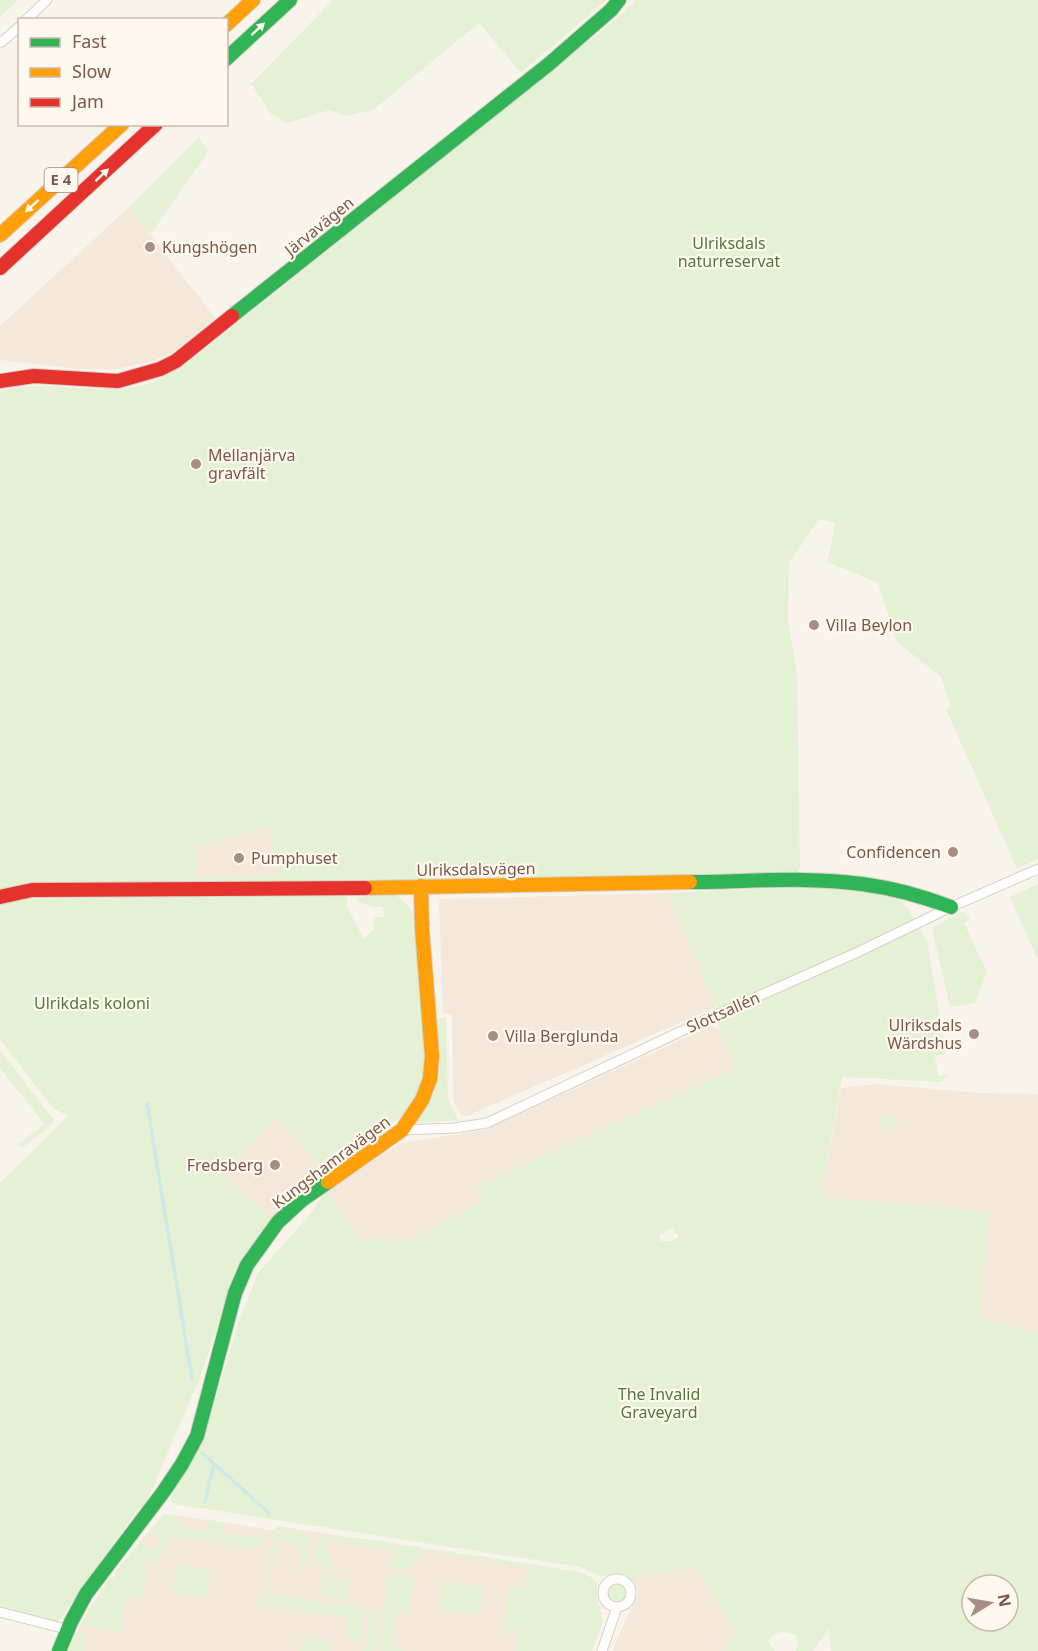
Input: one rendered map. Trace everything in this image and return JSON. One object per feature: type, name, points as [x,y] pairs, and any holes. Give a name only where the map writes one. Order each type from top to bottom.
[{"type":"main road","points":[[228,23],[253,0]]},
{"type":"main road","points":[[228,57],[290,0]]},
{"type":"main road","name":"Järvavägen","points":[[0,381],[34,376],[118,381],[160,369],[176,361],[549,64],[611,10],[619,0]]},
{"type":"main road","name":"E 4","points":[[0,235],[120,126]]},
{"type":"main road","name":"E 4","points":[[0,268],[154,126]]},
{"type":"main road","name":"E 4","points":[[0,276],[44,229]]},
{"type":"main road","name":"Ulriksdalsvägen","points":[[0,897],[32,890],[803,881],[861,884],[924,897],[951,907]]},
{"type":"main road","name":"Kungshamravägen","points":[[59,1651],[66,1629],[85,1595],[156,1504],[188,1456],[197,1436],[235,1293],[247,1265],[278,1222],[302,1200],[402,1130],[422,1100],[430,1079],[432,1056],[421,886]]},
{"type":"street","points":[[28,18],[47,0]]},
{"type":"street","points":[[0,42],[18,28]]},
{"type":"street","name":"Slottsallén","points":[[402,1130],[455,1128],[487,1123],[707,1019],[1038,869]]},
{"type":"street","points":[[602,1651],[617,1607]]},
{"type":"street","points":[[0,1612],[66,1629]]},
{"type":"shaded area","points":[[129,207],[217,320],[182,347],[156,360],[117,369],[79,369],[0,360],[0,326]]},
{"type":"shaded area","points":[[266,815],[277,876],[196,877],[196,837]]},
{"type":"shaded area","points":[[667,893],[716,1007],[467,1116],[461,1115],[453,1101],[452,1015],[443,1013],[439,899]]},
{"type":"shaded area","points":[[711,1026],[719,1029],[735,1069],[477,1186],[483,1201],[413,1240],[360,1239],[326,1190],[401,1143],[485,1130]]},
{"type":"shaded area","points":[[876,1084],[982,1093],[1038,1094],[1038,1334],[980,1319],[821,1197],[841,1088]]},
{"type":"shaded area","points":[[277,1117],[325,1171],[273,1218],[222,1175]]},
{"type":"shaded area","points":[[163,1515],[273,1530],[277,1526],[585,1574],[597,1582],[597,1598],[602,1614],[592,1651],[68,1651],[89,1609],[111,1577],[117,1574],[115,1572]]},
{"type":"shaded area","points":[[696,1567],[735,1631],[726,1651],[612,1651],[638,1593],[634,1582],[635,1577]]},
{"type":"green space","points":[[0,0],[18,0],[0,17]]},
{"type":"green space","points":[[333,0],[606,0],[521,73],[479,23],[373,110],[346,116],[330,110],[287,123],[271,114],[251,84]]},
{"type":"green space","name":"Ulriksdals naturreservat","points":[[636,0],[1038,0],[1038,859],[1017,869],[946,709],[951,706],[940,676],[897,642],[878,583],[827,562],[836,523],[819,519],[789,563],[788,621],[797,673],[800,868],[794,875],[0,889],[0,391],[35,386],[105,389],[140,386],[159,379],[190,361],[619,17]],"holes":[[[268,827],[277,876],[196,877],[196,846]]]},
{"type":"green space","points":[[199,137],[208,152],[151,234],[129,207]]},
{"type":"green space","points":[[1038,884],[1038,959],[1037,959],[1010,897]]},
{"type":"green space","name":"The Invalid Graveyard","points":[[799,887],[861,888],[896,896],[908,909],[927,940],[946,1054],[935,1056],[938,1076],[949,1074],[941,1082],[842,1077],[821,1197],[989,1212],[980,1318],[1038,1334],[1038,1651],[831,1651],[829,1628],[813,1651],[795,1651],[798,1647],[796,1635],[784,1632],[777,1633],[768,1641],[775,1651],[726,1651],[735,1631],[695,1567],[636,1577],[634,1582],[622,1574],[600,1576],[580,1567],[173,1504],[170,1499],[206,1432],[238,1324],[258,1273],[312,1212],[326,1190],[360,1239],[413,1240],[483,1201],[477,1186],[734,1069],[719,1029],[716,1007],[667,893]],"holes":[[[669,1229],[674,1229],[678,1238],[660,1241],[660,1235]]]},
{"type":"green space","name":"Ulrikdals koloni","points":[[395,894],[415,915],[427,1062],[418,1101],[395,1121],[325,1171],[277,1117],[222,1175],[273,1218],[234,1275],[201,1375],[147,1501],[138,1509],[58,1622],[0,1606],[0,1183],[68,1116],[54,1109],[0,1040],[0,904],[13,900],[54,898],[347,896],[346,905],[364,939],[374,929],[373,917],[384,917],[383,907],[373,907],[358,902],[357,897]]},
{"type":"green space","points":[[963,911],[970,919],[964,923],[987,972],[975,1003],[950,1007],[932,928]]},
{"type":"green space","points":[[446,1017],[448,1098],[458,1120],[414,1123],[436,1090],[437,1019]]},
{"type":"green space","points":[[0,1050],[54,1120],[48,1128],[22,1148],[19,1144],[44,1124],[0,1068]]},
{"type":"green space","points":[[889,1115],[895,1117],[897,1123],[895,1129],[889,1131],[883,1129],[881,1123],[883,1117]]},
{"type":"green space","points":[[163,1515],[180,1516],[179,1527],[206,1531],[208,1520],[223,1522],[222,1533],[262,1539],[264,1531],[266,1541],[261,1541],[260,1550],[214,1541],[210,1543],[208,1540],[168,1537],[167,1544],[164,1544],[162,1562],[148,1560],[142,1602],[137,1602],[138,1596],[127,1595],[121,1632],[80,1625],[111,1577],[117,1574],[115,1572]],"holes":[[[151,1533],[158,1534],[160,1541],[157,1547],[149,1550],[144,1545],[146,1538]]]},
{"type":"green space","points":[[277,1526],[305,1531],[310,1538],[307,1566],[302,1566],[301,1574],[299,1574],[302,1549],[295,1548],[296,1545],[289,1544],[289,1541],[276,1540],[269,1590],[266,1585],[274,1530]]},
{"type":"green space","points":[[325,1535],[389,1542],[388,1549],[329,1540],[326,1552],[333,1560],[332,1567],[351,1570],[320,1567],[314,1560],[315,1548],[319,1539]]},
{"type":"green space","points":[[393,1543],[421,1547],[421,1553],[413,1567],[402,1570],[390,1568]]},
{"type":"green space","points":[[439,1550],[574,1571],[591,1577],[597,1582],[597,1598],[603,1622],[592,1651],[516,1651],[519,1630],[508,1628],[507,1634],[502,1633],[508,1590],[509,1586],[525,1588],[528,1568],[486,1561],[486,1558],[480,1560],[438,1554]]},
{"type":"green space","points":[[176,1565],[210,1570],[206,1597],[171,1592]]},
{"type":"green space","points":[[323,1573],[333,1574],[333,1578],[350,1580],[347,1600],[320,1597]]},
{"type":"green space","points":[[389,1573],[414,1576],[409,1614],[397,1612],[392,1648],[406,1651],[379,1651]]},
{"type":"green space","points":[[443,1581],[483,1587],[479,1615],[439,1609]]},
{"type":"green space","points":[[617,1582],[624,1585],[627,1592],[624,1599],[617,1602],[610,1599],[607,1592],[610,1585]]},
{"type":"green space","points":[[260,1592],[365,1608],[361,1623],[361,1641],[345,1639],[348,1618],[306,1612],[304,1609],[300,1611],[297,1608],[291,1610],[258,1605]]},
{"type":"green space","points":[[370,1609],[380,1611],[375,1649],[364,1651]]},
{"type":"green space","points":[[76,1633],[85,1634],[83,1651],[68,1651]]},
{"type":"green space","points":[[302,1637],[330,1641],[329,1651],[294,1651],[300,1650]]},
{"type":"waterway","points":[[147,1103],[192,1379]]},
{"type":"waterway","points":[[202,1453],[269,1513]]},
{"type":"waterway","points":[[205,1502],[214,1464]]},
{"type":"traffic: fast","points":[[228,57],[290,0]]},
{"type":"traffic: fast","points":[[232,316],[549,64],[611,10],[619,0]]},
{"type":"traffic: fast","points":[[690,882],[798,880],[841,882],[896,890],[951,907]]},
{"type":"traffic: fast","points":[[59,1651],[86,1594],[164,1491],[197,1436],[235,1293],[247,1265],[278,1222],[302,1200],[328,1182]]},
{"type":"traffic: slow","points":[[228,23],[253,0]]},
{"type":"traffic: slow","points":[[0,235],[120,126]]},
{"type":"traffic: slow","points":[[365,888],[690,882]]},
{"type":"traffic: slow","points":[[328,1182],[402,1130],[422,1100],[430,1079],[432,1056],[421,886]]},
{"type":"traffic: jam","points":[[0,268],[154,126]]},
{"type":"traffic: jam","points":[[0,381],[34,376],[118,381],[160,369],[176,361],[232,316]]},
{"type":"traffic: jam","points":[[0,897],[32,890],[365,888]]},
{"type":"place","name":"Kungshögen","points":[[150,247]]},
{"type":"place","name":"Mellanjärva gravfält","points":[[196,464]]},
{"type":"place","name":"Villa Beylon","points":[[814,625]]},
{"type":"place","name":"Confidencen","points":[[953,852]]},
{"type":"place","name":"Pumphuset","points":[[239,858]]},
{"type":"place","name":"Ulriksdals Wärdshus","points":[[974,1034]]},
{"type":"place","name":"Villa Berglunda","points":[[493,1036]]},
{"type":"place","name":"Fredsberg","points":[[275,1165]]}]
